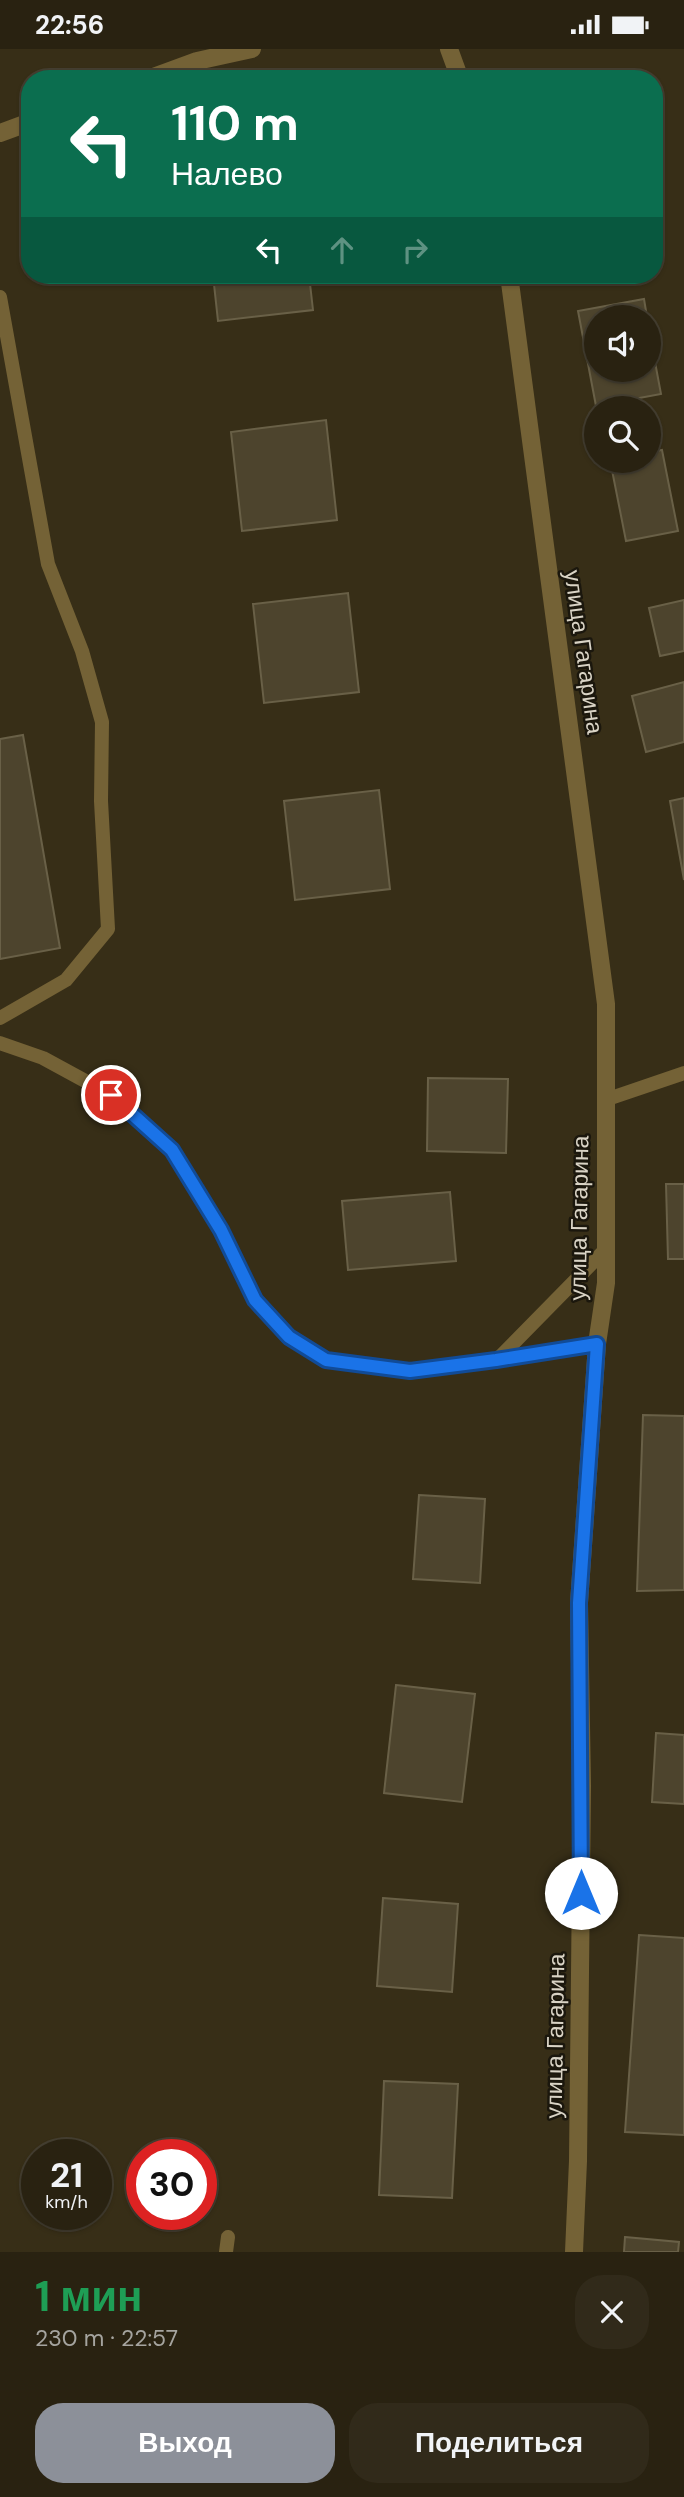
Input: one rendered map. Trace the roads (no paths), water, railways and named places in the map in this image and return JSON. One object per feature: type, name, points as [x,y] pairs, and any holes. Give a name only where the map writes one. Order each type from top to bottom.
[{"type":"street","points":[[172,70],[197,61],[252,49]]},
{"type":"street","points":[[449,49],[457,70]]},
{"type":"street","points":[[0,133],[21,125]]},
{"type":"street","name":"улица Гагарина","points":[[510,284],[606,1004],[606,1283],[597,1344],[579,1603],[582,1814],[578,2161],[574,2252]]},
{"type":"lane","points":[[0,297],[48,564],[82,651],[102,722],[101,801],[108,929],[66,980],[0,1018]]},
{"type":"lane","points":[[0,1043],[43,1058],[111,1095],[172,1150],[221,1230],[255,1300],[289,1337],[326,1360],[410,1371],[597,1344]]},
{"type":"lane","points":[[605,1100],[684,1073]]},
{"type":"lane","points":[[496,1360],[604,1251]]},
{"type":"lane","points":[[226,2252],[228,2237]]}]
